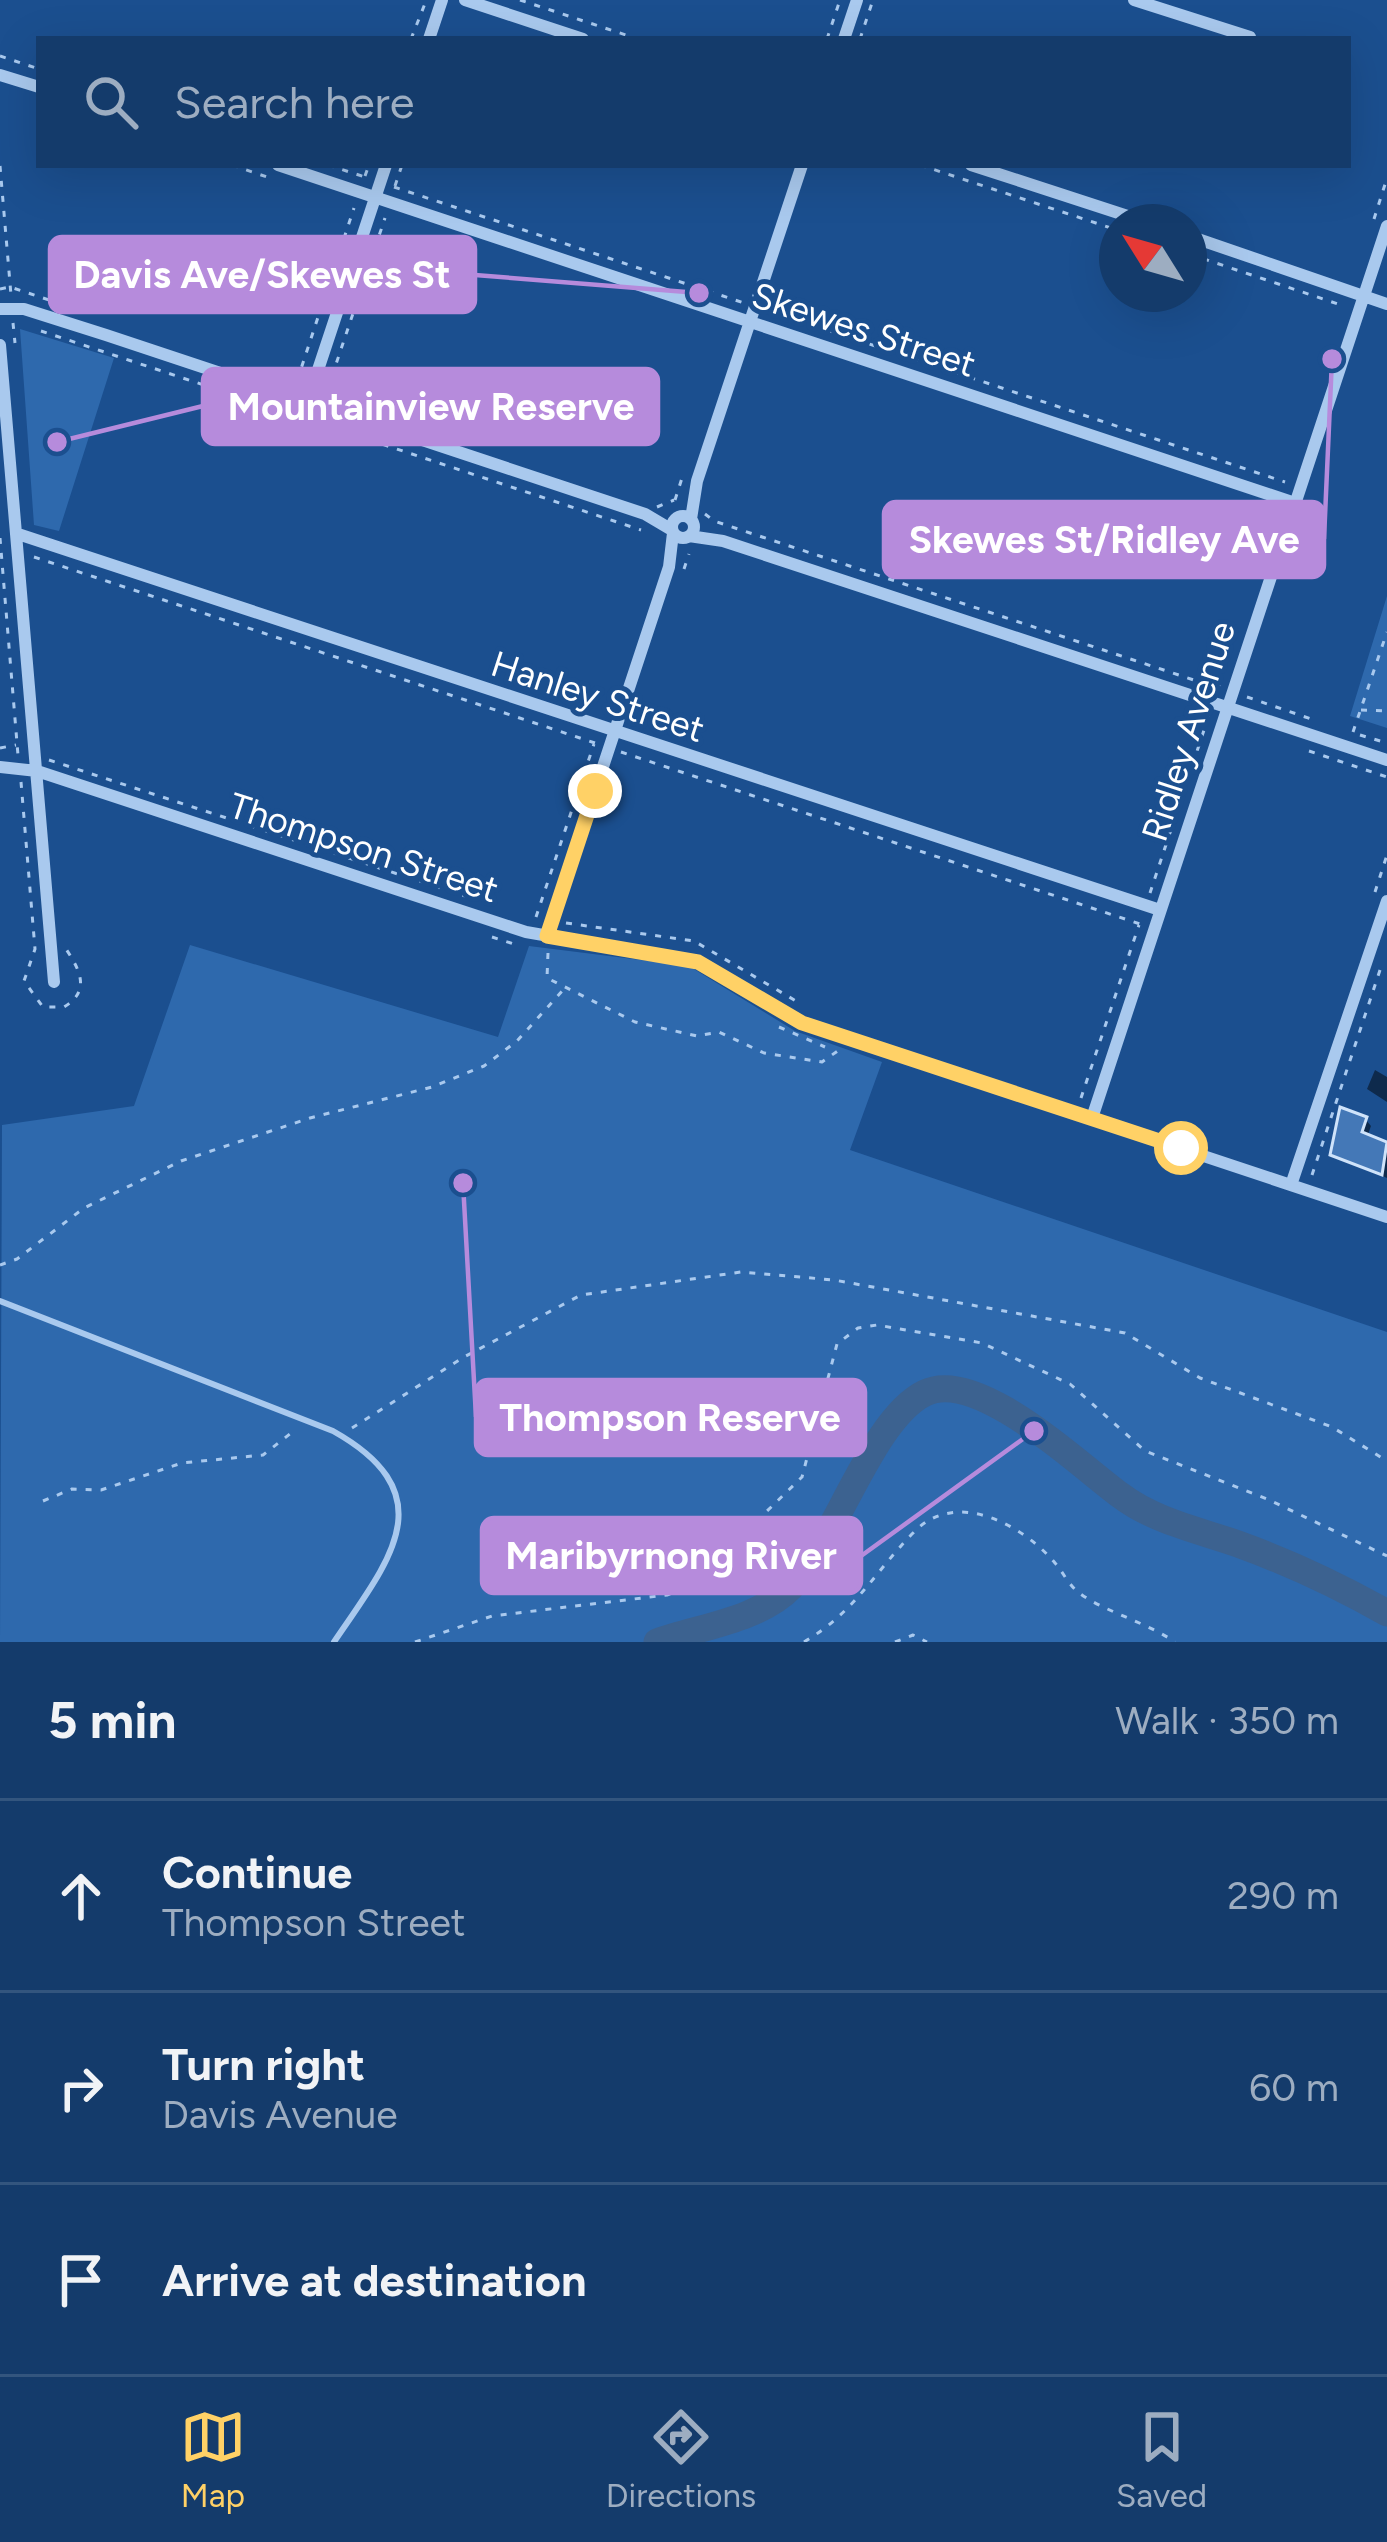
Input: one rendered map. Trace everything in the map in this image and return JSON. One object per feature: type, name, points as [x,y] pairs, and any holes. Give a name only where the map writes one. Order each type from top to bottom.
[{"type":"street","points":[[430,36],[442,0]]},
{"type":"street","points":[[465,0],[574,36]]},
{"type":"street","points":[[845,36],[857,0]]},
{"type":"street","points":[[1134,0],[1247,36]]},
{"type":"street","points":[[0,75],[36,87]]},
{"type":"street","name":"Skewes Street","points":[[291,168],[377,189],[390,202],[1288,501]]},
{"type":"street","points":[[307,403],[385,168]]},
{"type":"street","points":[[547,936],[697,482],[757,325],[801,168]]},
{"type":"street","points":[[980,168],[1099,207]]},
{"type":"street","name":"Ridley Avenue","points":[[1092,1118],[1160,910],[1235,708],[1288,501],[1387,226]]},
{"type":"street","points":[[1207,242],[1387,304]]},
{"type":"street","points":[[0,309],[25,309],[1387,760]]},
{"type":"street","points":[[0,345],[55,982]]},
{"type":"street","name":"Hanley Street","points":[[18,534],[1160,910]]},
{"type":"street","name":"Thompson Street","points":[[0,767],[37,771],[547,936],[698,962],[842,1044],[1294,1178],[1387,1216]]},
{"type":"street","points":[[1294,1178],[1387,901]]},
{"type":"lane","points":[[0,1301],[341,1436],[386,1473],[398,1496],[401,1524],[378,1577],[334,1642]]},
{"type":"path","points":[[412,36],[424,0]]},
{"type":"path","points":[[520,0],[629,36]]},
{"type":"path","points":[[828,36],[840,0]]},
{"type":"path","points":[[861,36],[874,0]]},
{"type":"path","points":[[0,56],[36,68]]},
{"type":"path","points":[[333,168],[377,189],[395,187],[1287,483]]},
{"type":"path","points":[[296,383],[368,168]]},
{"type":"path","points":[[327,393],[401,168]]},
{"type":"path","points":[[929,168],[1099,224]]},
{"type":"path","points":[[1207,260],[1345,306]]},
{"type":"path","points":[[757,325],[762,309]]},
{"type":"path","points":[[0,324],[22,324],[649,532]]},
{"type":"path","points":[[1288,501],[1290,473]]},
{"type":"path","points":[[704,509],[713,521],[1218,688],[1225,666]]},
{"type":"path","points":[[33,557],[1139,924]]},
{"type":"path","points":[[1387,632],[1352,733],[1387,743]]},
{"type":"path","points":[[1235,708],[1247,697],[1331,725]]},
{"type":"path","points":[[1359,710],[1387,711]]},
{"type":"path","points":[[0,748],[18,745]]},
{"type":"path","points":[[473,931],[548,951]]},
{"type":"path","points":[[547,936],[547,978],[635,1022],[698,1036],[719,1032],[764,1053],[822,1062],[842,1044]]},
{"type":"path","points":[[1294,1178],[1312,1176],[1387,949]]},
{"type":"path","points":[[0,1265],[17,1259],[84,1208],[181,1160],[432,1087],[484,1066],[517,1041],[564,989]]},
{"type":"path","points":[[774,1024],[842,1044]]},
{"type":"path","points":[[341,1436],[464,1357],[581,1295],[740,1272],[835,1280],[1114,1330],[1199,1378],[1332,1427],[1387,1461]]},
{"type":"path","points":[[415,1642],[492,1616],[667,1595],[689,1587],[802,1478],[837,1344],[857,1328],[878,1325],[982,1342],[1070,1384],[1145,1451],[1267,1499],[1387,1556]]},
{"type":"path","points":[[44,1501],[73,1489],[100,1490],[182,1463],[263,1455],[286,1441],[303,1420]]},
{"type":"path","points":[[804,1642],[850,1611],[914,1530],[951,1510],[978,1513],[1007,1526],[1055,1563],[1074,1589],[1175,1642]]},
{"type":"path","points":[[895,1642],[913,1635],[927,1642]]},
{"type":"shaded area","points":[[20,329],[114,358],[59,531],[34,525]]},
{"type":"shaded area","points":[[1387,596],[1387,728],[1350,716]]},
{"type":"shaded area","points":[[190,945],[498,1037],[529,946],[689,966],[795,1031],[882,1062],[850,1150],[1387,1332],[1387,1642],[0,1642],[2,1125],[134,1106]]},
{"type":"building","points":[[1340,1107],[1367,1117],[1362,1132],[1387,1142],[1382,1175],[1330,1155]]},
{"type":"waterway","points":[[657,1642],[746,1615],[791,1587],[823,1542],[887,1428],[925,1393],[947,1389],[972,1394],[1027,1423],[1147,1512],[1276,1559],[1387,1613]]},
{"type":"place","name":"Davis Ave/Skewes St","points":[[699,293]]},
{"type":"place","name":"Skewes St/Ridley Ave","points":[[1332,359]]},
{"type":"place","name":"Mountainview Reserve","points":[[57,442]]},
{"type":"place","name":"Thompson Reserve","points":[[463,1183]]},
{"type":"place","name":"Maribyrnong River","points":[[1034,1431]]},
{"type":"route","points":[[595,791],[547,936],[698,962],[802,1023],[1181,1148]]}]
